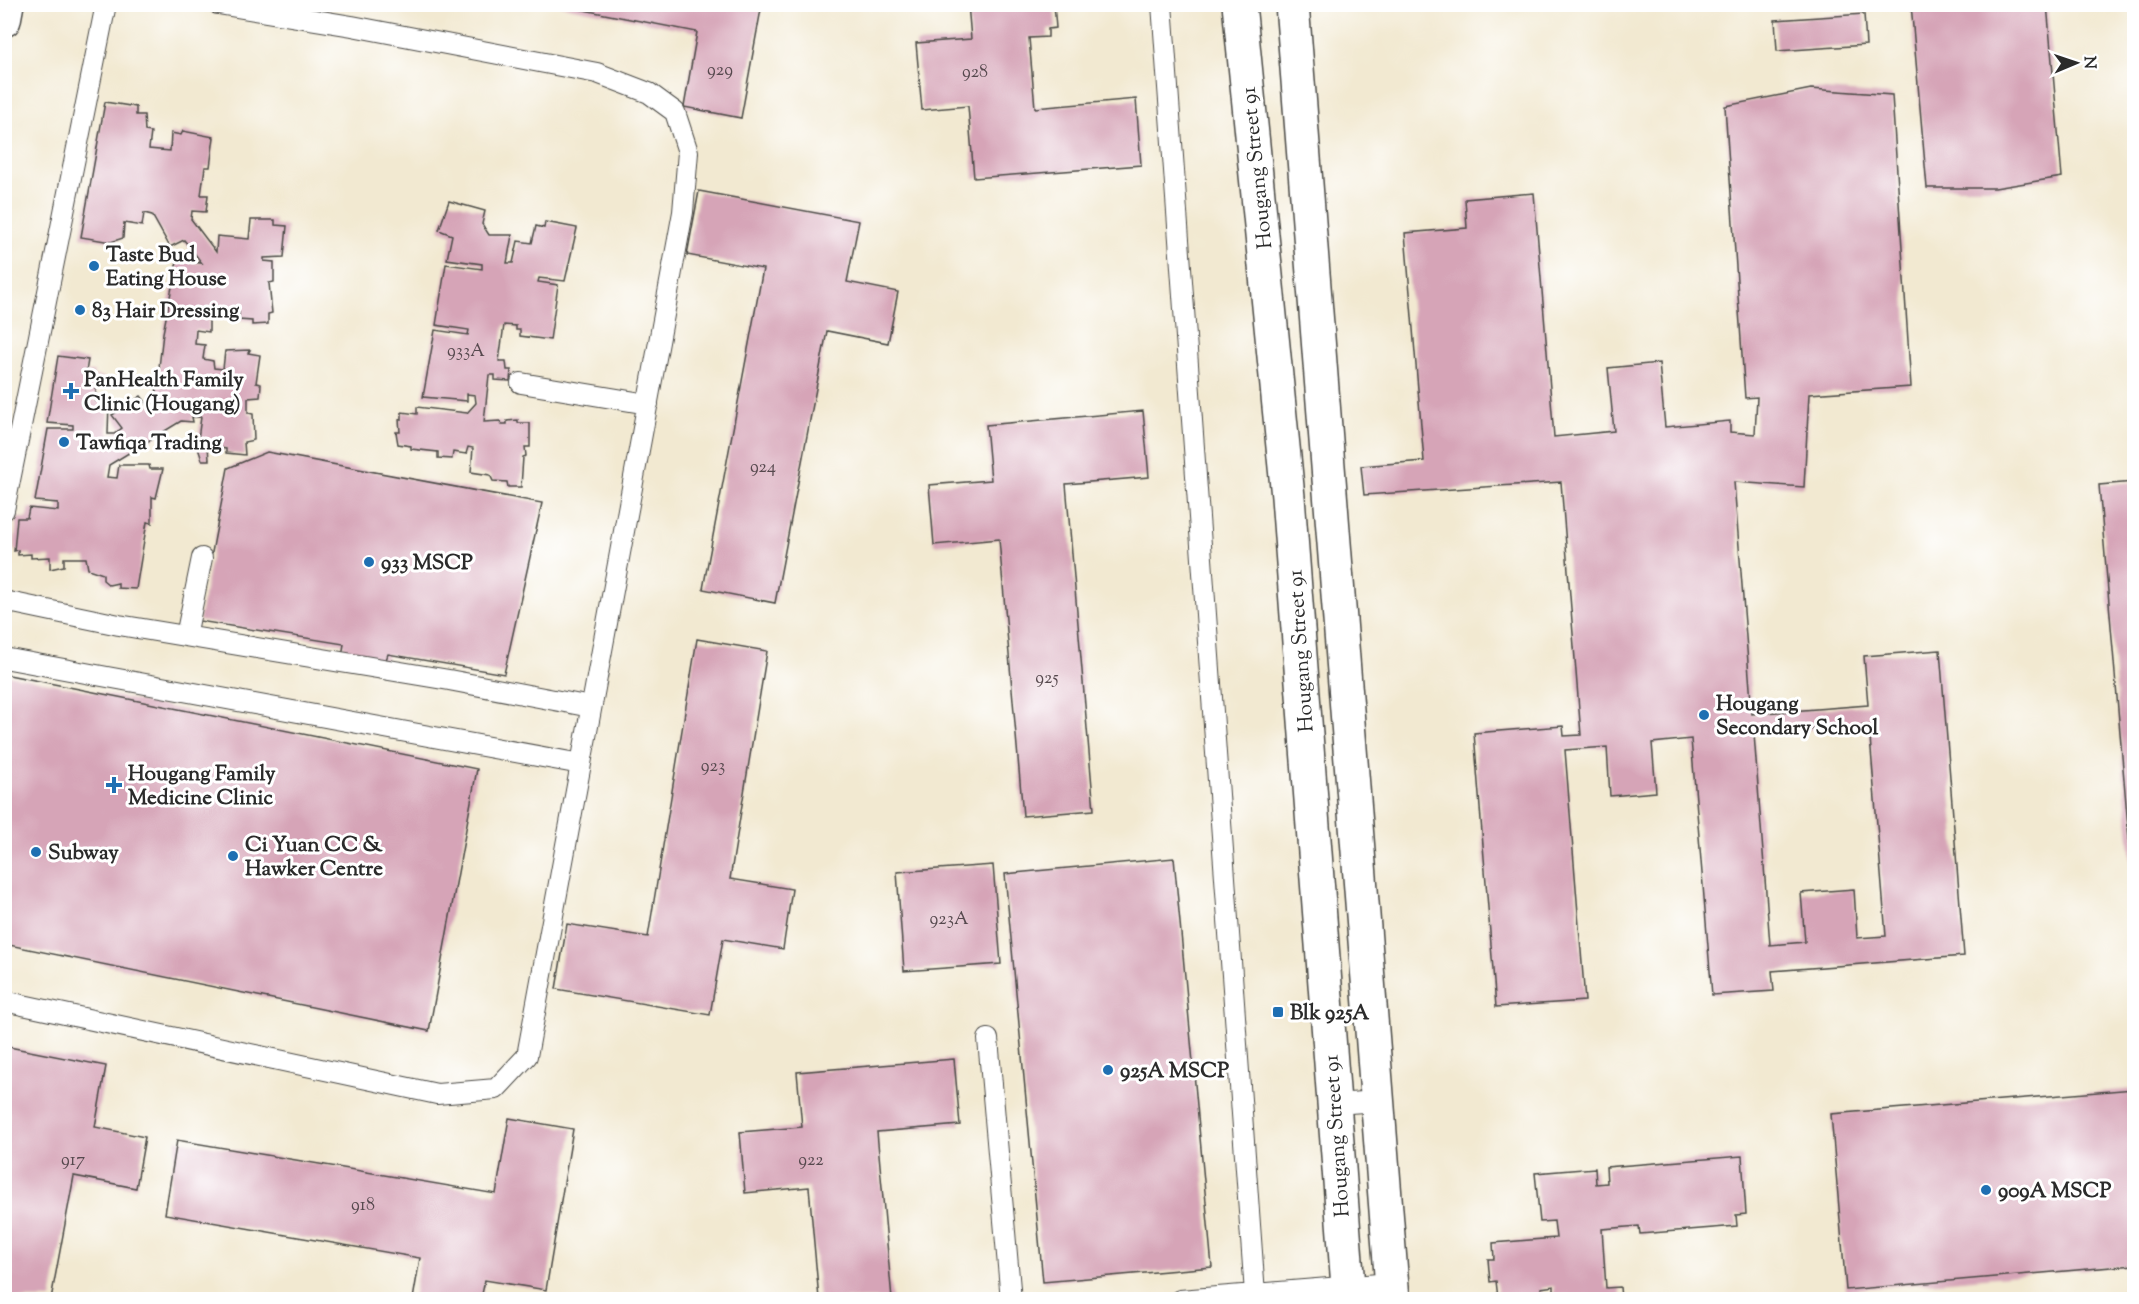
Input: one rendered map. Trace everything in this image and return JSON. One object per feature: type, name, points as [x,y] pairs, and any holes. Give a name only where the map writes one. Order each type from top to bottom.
[{"type":"street","points":[[4,20],[7,4]]},
{"type":"street","name":"Hougang Street 91","points":[[1239,4],[1288,489],[1348,1293]]},
{"type":"street","name":"Hougang Street 91","points":[[1292,4],[1392,1291]]},
{"type":"lane","points":[[4,510],[12,432],[106,4]]},
{"type":"lane","points":[[4,1001],[436,1094],[496,1089],[527,1056],[683,212],[688,152],[675,112],[649,93],[597,73],[352,26],[218,4]]},
{"type":"lane","points":[[1162,4],[1255,1294]]},
{"type":"lane","points":[[521,383],[648,404]]},
{"type":"lane","points":[[186,636],[202,558]]},
{"type":"lane","points":[[4,601],[119,625],[449,680],[591,707]]},
{"type":"lane","points":[[4,658],[581,764]]},
{"type":"lane","points":[[988,1039],[1011,1299]]},
{"type":"lane","points":[[1334,1104],[1379,1101]]},
{"type":"lane","points":[[1180,1299],[1255,1294],[1392,1291]]},
{"type":"building","points":[[553,4],[762,4],[741,118],[684,107],[697,32]]},
{"type":"building","points":[[968,4],[1054,4],[1056,28],[1048,29],[1048,37],[1029,38],[1035,108],[1136,99],[1141,165],[974,178],[968,106],[922,110],[916,43],[971,39]]},
{"type":"building","points":[[1911,4],[2047,4],[2062,177],[1995,188],[1927,188]]},
{"type":"building","points":[[1864,14],[1866,45],[1777,51],[1775,20]]},
{"type":"building","name":"Hougang Secondary School","points":[[1811,89],[1892,95],[1911,387],[1809,394],[1804,487],[1734,482],[1752,714],[1868,705],[1864,656],[1940,650],[1964,956],[1772,971],[1774,991],[1712,995],[1691,739],[1652,743],[1656,792],[1610,796],[1607,747],[1565,750],[1585,1001],[1496,1007],[1474,733],[1563,726],[1564,736],[1581,735],[1561,482],[1364,495],[1361,466],[1424,461],[1405,233],[1467,228],[1465,199],[1534,193],[1554,437],[1614,431],[1608,368],[1659,363],[1665,427],[1730,421],[1730,432],[1755,434],[1757,397],[1745,398],[1725,106]],"holes":[[[1869,725],[1886,936],[1857,938],[1854,889],[1801,893],[1805,942],[1770,945],[1754,734]]]},
{"type":"building","points":[[105,102],[136,107],[136,115],[144,115],[145,131],[151,132],[149,149],[170,151],[171,133],[181,135],[183,131],[214,137],[210,167],[205,167],[201,195],[208,195],[206,212],[192,211],[191,219],[216,252],[217,236],[249,239],[251,220],[275,220],[275,225],[287,226],[284,257],[264,258],[264,261],[274,262],[274,282],[269,283],[272,313],[268,314],[268,324],[252,325],[252,321],[239,320],[239,312],[227,311],[226,319],[209,319],[209,332],[196,330],[195,344],[205,345],[203,359],[213,361],[214,368],[223,369],[225,351],[250,350],[248,353],[260,355],[256,383],[261,384],[260,397],[248,398],[248,413],[253,414],[254,440],[244,442],[245,455],[226,453],[226,449],[208,446],[209,460],[202,460],[195,439],[198,439],[201,417],[192,417],[193,422],[181,421],[109,465],[107,477],[117,478],[119,465],[149,465],[150,469],[163,469],[156,498],[152,497],[152,523],[147,522],[136,589],[118,588],[118,583],[109,585],[103,580],[103,574],[88,569],[86,558],[64,558],[64,566],[50,569],[50,557],[31,558],[31,554],[18,555],[18,550],[14,551],[17,518],[27,518],[29,508],[58,511],[58,503],[35,501],[48,429],[73,429],[73,425],[47,423],[58,356],[88,360],[86,372],[94,372],[93,376],[104,377],[103,385],[96,386],[96,401],[109,401],[108,434],[114,434],[122,428],[112,415],[141,396],[149,406],[155,402],[163,333],[177,261],[202,263],[184,240],[170,247],[152,215],[144,213],[142,226],[124,223],[123,238],[111,242],[81,237]]},
{"type":"building","points":[[699,191],[859,221],[847,282],[898,292],[888,343],[827,331],[775,603],[703,589],[763,269],[687,255]]},
{"type":"building","points":[[449,201],[485,211],[482,224],[489,235],[512,235],[507,263],[513,263],[518,241],[532,243],[536,226],[544,228],[545,222],[577,228],[565,281],[539,278],[538,282],[558,285],[550,340],[520,336],[520,330],[516,330],[516,326],[504,325],[499,361],[506,361],[507,370],[511,370],[510,381],[495,380],[495,375],[489,375],[484,422],[500,421],[502,424],[507,424],[507,421],[518,420],[518,423],[530,423],[530,447],[525,447],[526,456],[523,457],[521,487],[508,487],[507,482],[493,481],[490,475],[471,472],[473,448],[468,447],[466,454],[453,452],[452,459],[438,458],[438,452],[411,449],[411,446],[398,444],[396,432],[400,432],[399,419],[402,419],[402,412],[417,414],[417,407],[467,413],[476,403],[475,395],[467,394],[467,401],[423,397],[435,330],[468,335],[469,330],[436,325],[446,264],[482,269],[482,264],[447,259],[452,235],[439,230]]},
{"type":"building","points":[[1143,411],[1149,477],[1066,484],[1094,810],[1023,816],[999,539],[934,545],[929,485],[991,480],[986,425]]},
{"type":"building","name":"933 MSCP","points":[[267,452],[542,503],[504,674],[388,654],[385,663],[342,656],[344,644],[199,621],[228,468]]},
{"type":"building","points":[[2134,482],[2134,886],[2133,886],[2099,485]]},
{"type":"building","points":[[697,639],[767,651],[730,879],[792,889],[783,949],[723,939],[710,1015],[556,989],[567,924],[648,937]]},
{"type":"building","name":"Ci Yuan CC & Hawker Centre","points":[[4,674],[477,769],[429,1031],[4,944]]},
{"type":"building","name":"925A MSCP","points":[[1174,858],[1212,1267],[1043,1282],[1005,874]]},
{"type":"building","points":[[993,865],[1001,964],[904,971],[897,872]]},
{"type":"building","points":[[4,1046],[106,1066],[95,1127],[145,1137],[136,1188],[74,1176],[51,1299],[4,1299],[4,1142],[10,1113],[4,1112]]},
{"type":"building","points":[[954,1059],[960,1125],[877,1132],[892,1299],[819,1299],[809,1187],[745,1193],[740,1132],[802,1127],[797,1072]]},
{"type":"building","name":"909A MSCP","points":[[2134,1089],[2134,1265],[1846,1290],[1831,1114]]},
{"type":"building","points":[[509,1118],[573,1129],[546,1290],[485,1280],[481,1299],[413,1299],[420,1258],[165,1214],[177,1140],[496,1194]]},
{"type":"building","points":[[1742,1156],[1746,1214],[1736,1215],[1737,1226],[1640,1234],[1639,1226],[1602,1229],[1606,1288],[1620,1287],[1621,1299],[1568,1299],[1568,1295],[1554,1296],[1554,1286],[1541,1288],[1542,1295],[1498,1298],[1496,1281],[1490,1282],[1488,1259],[1494,1259],[1493,1243],[1556,1238],[1554,1221],[1540,1222],[1535,1173],[1595,1168],[1596,1184],[1607,1183],[1606,1167]]},
{"type":"place","name":"Taste Bud Eating House","points":[[94,266]]},
{"type":"place","name":"83 Hair Dressing","points":[[80,310]]},
{"type":"place","name":"PanHealth Family Clinic (Hougang)","points":[[71,391]]},
{"type":"place","name":"Tawfiqa Trading","points":[[64,442]]},
{"type":"place","name":"933 MSCP","points":[[369,562]]},
{"type":"place","name":"Hougang Secondary School","points":[[1704,715]]},
{"type":"place","name":"Hougang Family Medicine Clinic","points":[[114,785]]},
{"type":"place","name":"Subway","points":[[36,852]]},
{"type":"place","name":"Ci Yuan CC & Hawker Centre","points":[[233,856]]},
{"type":"place","name":"Blk 925A","points":[[1278,1012]]},
{"type":"place","name":"925A MSCP","points":[[1108,1070]]},
{"type":"place","name":"909A MSCP","points":[[1986,1190]]}]
